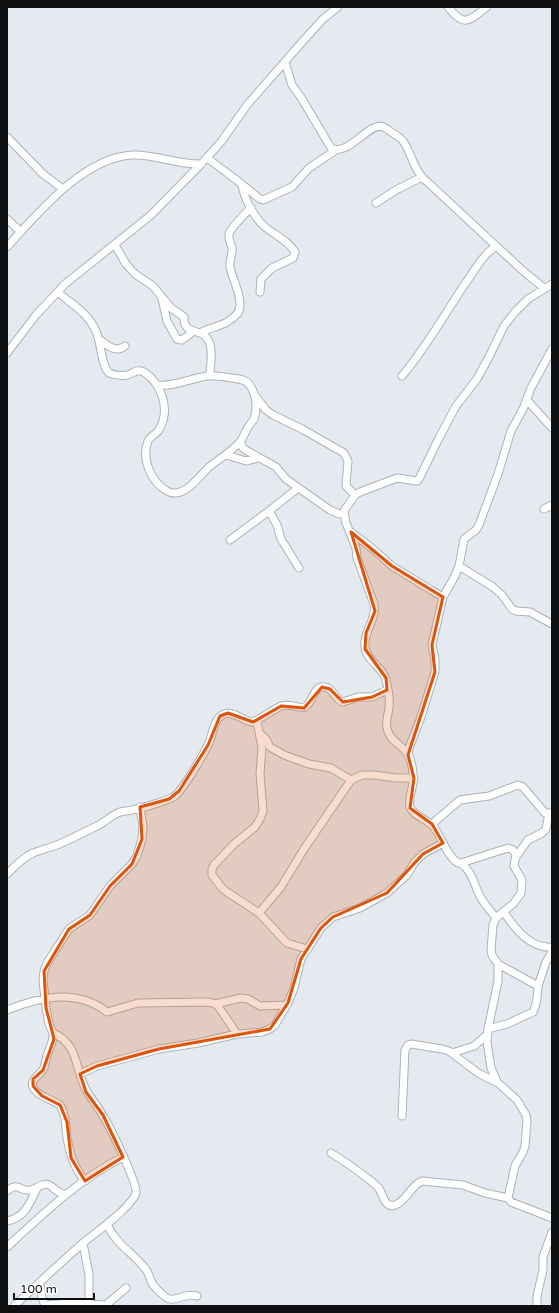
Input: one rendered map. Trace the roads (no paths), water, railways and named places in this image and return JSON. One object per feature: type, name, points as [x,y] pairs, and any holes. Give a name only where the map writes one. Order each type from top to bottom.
[{"type":"street","points":[[7,353],[36,315],[65,284],[115,245],[151,214],[207,158],[221,142],[247,105],[284,62],[323,19],[338,7]]},
{"type":"street","points":[[448,7],[457,18],[461,20],[472,18],[487,7]]},
{"type":"street","points":[[284,62],[292,85],[331,148],[336,150]]},
{"type":"street","points":[[207,158],[260,199],[267,199],[292,187],[309,168],[336,150],[358,139],[376,126],[384,127],[403,142],[422,177],[496,246],[544,288]]},
{"type":"street","points":[[7,137],[43,174],[63,189]]},
{"type":"street","points":[[7,247],[41,209],[63,189],[88,171],[101,164],[123,156],[133,155],[146,156],[188,165],[201,164]]},
{"type":"street","points":[[376,203],[396,190],[422,177]]},
{"type":"street","points":[[242,185],[244,196],[264,226],[286,242],[295,252],[293,258],[272,268],[261,279],[260,292]]},
{"type":"street","points":[[162,296],[167,321],[177,339],[182,340],[197,332],[214,326],[223,325],[238,313],[241,306],[232,279],[230,265],[232,249],[229,236],[231,230],[251,208]]},
{"type":"street","points":[[7,219],[21,232]]},
{"type":"street","points":[[115,245],[126,264],[135,274],[153,286],[171,308],[184,317],[186,326],[202,333],[207,339],[210,346],[211,355],[210,376]]},
{"type":"street","points":[[402,376],[430,340],[450,305],[484,256],[496,246]]},
{"type":"street","points":[[496,918],[480,897],[466,867],[454,860],[432,824],[416,814],[410,808],[410,797],[414,778],[411,764],[408,755],[393,740],[387,729],[389,707],[386,678],[371,660],[365,649],[366,633],[372,622],[375,611],[374,604],[357,558],[356,548],[344,514],[346,507],[354,495],[389,480],[404,478],[416,481],[419,479],[456,406],[476,379],[489,357],[504,326],[528,299],[552,284]]},
{"type":"street","points":[[58,292],[88,317],[95,327],[100,340],[104,365],[109,373],[125,376],[140,371],[144,372],[157,385],[162,393],[162,422],[159,431],[152,436],[148,442],[146,458],[151,474],[160,486],[171,492],[176,493],[185,490],[240,442],[254,418],[256,404],[255,396]]},
{"type":"street","points":[[100,340],[118,350],[125,346]]},
{"type":"street","points":[[408,755],[409,748],[420,720],[435,672],[435,659],[432,645],[443,597],[453,581],[459,566],[464,539],[476,530],[479,525],[498,474],[511,431],[527,400],[531,388],[552,349]]},
{"type":"street","points":[[157,385],[182,383],[210,376],[243,379],[249,383],[255,396],[268,412],[344,453],[348,458],[346,486],[354,495]]},
{"type":"street","points":[[527,400],[552,428]]},
{"type":"street","points":[[254,418],[268,412]]},
{"type":"street","points":[[240,442],[244,449],[276,467],[286,479],[298,488],[330,510],[339,514],[344,514]]},
{"type":"street","points":[[226,455],[246,461],[258,458]]},
{"type":"street","points":[[230,540],[298,488]]},
{"type":"street","points":[[544,509],[552,505]]},
{"type":"street","points":[[269,511],[277,525],[281,539],[299,568]]},
{"type":"street","points":[[350,532],[373,549],[392,566],[443,597]]},
{"type":"street","points":[[459,566],[493,587],[502,596],[512,610],[530,612],[552,624]]},
{"type":"street","points":[[7,874],[19,862],[32,854],[64,842],[99,825],[120,812],[169,799],[179,791],[208,745],[220,716],[228,713],[252,722],[257,721],[269,712],[281,706],[288,705],[300,708],[306,707],[317,690],[322,687],[330,689],[337,699],[343,702],[358,697],[372,697],[387,690]]},
{"type":"street","points":[[257,721],[262,748],[260,774],[263,811],[255,827],[223,854],[214,865],[212,872],[213,877],[222,888],[259,913],[287,943],[307,949]]},
{"type":"street","points":[[260,734],[266,739],[270,747],[284,755],[309,764],[331,768],[351,780]]},
{"type":"street","points":[[259,913],[281,887],[304,849],[351,780],[362,775],[414,778]]},
{"type":"street","points":[[432,824],[460,800],[489,796],[518,785],[523,787],[542,810],[550,813],[546,829],[542,833],[528,840],[516,857],[514,868],[520,877],[522,890],[518,898],[496,918],[493,925],[491,950],[492,955],[498,964],[538,986]]},
{"type":"street","points":[[84,1181],[71,1158],[67,1138],[66,1122],[60,1105],[38,1093],[33,1086],[33,1079],[44,1068],[47,1055],[54,1039],[49,1024],[43,975],[47,963],[69,929],[90,914],[115,880],[132,864],[137,856],[142,833],[140,807]]},
{"type":"street","points":[[80,1074],[97,1066],[159,1049],[198,1043],[236,1034],[251,1034],[270,1029],[287,1005],[294,988],[299,966],[307,949],[320,928],[339,914],[360,908],[387,894],[406,875],[414,863],[423,854],[443,843]]},
{"type":"street","points":[[460,864],[508,848],[516,852],[516,857]]},
{"type":"street","points":[[504,912],[512,925],[527,939],[542,946],[552,947]]},
{"type":"street","points":[[452,1053],[474,1046],[488,1031],[533,1012],[536,1007],[538,986],[546,962],[552,952]]},
{"type":"street","points":[[497,1082],[489,1058],[487,1042],[498,981],[498,964]]},
{"type":"street","points":[[7,1010],[45,998],[79,998],[99,1006],[107,1012],[138,1003],[207,1002],[215,1004],[241,998],[248,999],[260,1006],[287,1005]]},
{"type":"street","points":[[215,1004],[236,1034]]},
{"type":"street","points":[[14,1306],[83,1243],[122,1211],[132,1201],[136,1194],[135,1183],[118,1145],[103,1115],[86,1092],[70,1045],[59,1035],[53,1033]]},
{"type":"street","points":[[402,1116],[406,1048],[411,1044],[442,1049],[452,1053],[468,1066],[497,1082],[517,1100],[526,1115],[527,1121],[525,1146],[515,1166],[508,1198]]},
{"type":"street","points":[[331,1154],[352,1165],[378,1186],[386,1202],[390,1206],[400,1203],[418,1183],[422,1181],[464,1185],[485,1193],[508,1198],[511,1202],[552,1218]]},
{"type":"street","points":[[7,1247],[49,1208],[104,1166],[123,1157]]},
{"type":"street","points":[[7,1191],[12,1187],[17,1186],[28,1190],[46,1184],[58,1192],[66,1195]]},
{"type":"street","points":[[7,1221],[19,1217],[29,1206],[37,1188]]},
{"type":"street","points":[[107,1224],[110,1232],[148,1272],[152,1283],[167,1298],[170,1300],[192,1294],[197,1296]]},
{"type":"street","points":[[537,1306],[537,1296],[544,1270],[543,1257],[550,1246],[552,1232]]},
{"type":"street","points":[[83,1243],[89,1274],[89,1306]]},
{"type":"street","points":[[544,1270],[552,1272]]},
{"type":"street","points":[[40,1282],[42,1298],[45,1305],[71,1303],[89,1306],[106,1305],[126,1288]]}]
